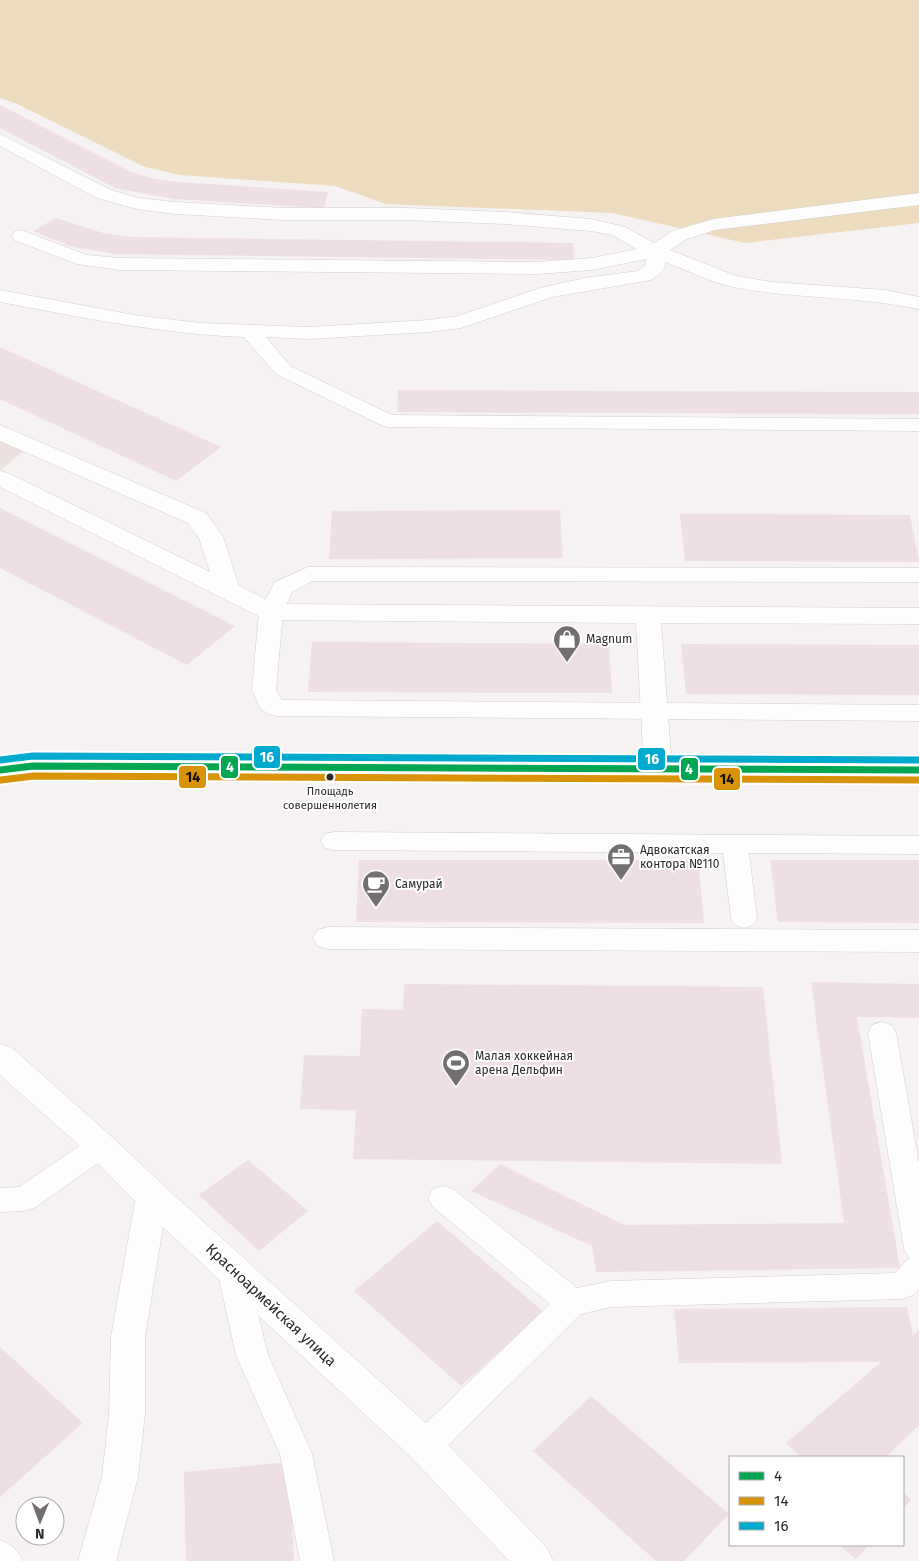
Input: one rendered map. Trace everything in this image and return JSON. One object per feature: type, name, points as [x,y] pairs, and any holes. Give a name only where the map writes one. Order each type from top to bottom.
[{"type":"street","points":[[0,432],[196,518],[211,537],[228,590]]},
{"type":"street","points":[[0,478],[271,612],[919,616]]},
{"type":"street","points":[[648,614],[658,768]]},
{"type":"street","points":[[0,768],[33,766],[919,770]]},
{"type":"street","points":[[328,938],[919,941]]},
{"type":"street","name":"Красноармейская улица","points":[[0,1056],[101,1146],[152,1196],[425,1446],[534,1561]]},
{"type":"street","points":[[97,1561],[120,1477],[127,1414],[128,1338],[152,1196]]},
{"type":"lane","points":[[0,139],[104,194],[137,203],[176,208],[284,214],[486,217],[591,224],[618,231],[656,251],[740,282],[772,288],[885,296],[919,303]]},
{"type":"lane","points":[[21,236],[84,260],[120,264],[537,268],[592,264],[656,251],[680,235],[713,225],[919,199]]},
{"type":"lane","points":[[0,296],[134,321],[200,329],[310,333],[429,326],[461,322],[547,292],[584,284],[644,276],[656,267],[656,251]]},
{"type":"lane","points":[[251,332],[283,370],[388,421],[919,425]]},
{"type":"lane","points":[[919,575],[308,574],[283,587],[271,612],[264,690],[269,702],[277,708],[919,713]]},
{"type":"lane","points":[[334,842],[919,845]]},
{"type":"lane","points":[[735,844],[744,918]]},
{"type":"lane","points":[[882,1033],[919,1249]]},
{"type":"lane","points":[[0,1200],[24,1199],[101,1146]]},
{"type":"lane","points":[[443,1198],[572,1303]]},
{"type":"lane","points":[[425,1446],[572,1303],[610,1294],[902,1286],[919,1268]]},
{"type":"lane","points":[[232,1269],[252,1354],[296,1454],[317,1561]]},
{"type":"lane","points":[[0,1556],[6,1561]]},
{"type":"shaded area","points":[[0,0],[919,0],[919,223],[745,243],[612,213],[386,204],[335,186],[180,175],[145,167],[17,104],[0,98]]},
{"type":"shaded area","points":[[0,424],[33,442],[0,471]]},
{"type":"building","points":[[0,105],[131,172],[155,179],[178,182],[328,192],[324,208],[174,199],[115,188],[0,128]]},
{"type":"building","points":[[56,218],[103,233],[132,237],[573,243],[574,260],[116,254],[73,247],[33,231]]},
{"type":"building","points":[[0,347],[221,447],[176,481],[0,399]]},
{"type":"building","points":[[398,390],[919,392],[919,414],[397,412]]},
{"type":"building","points":[[0,508],[235,626],[187,665],[0,568]]},
{"type":"building","points":[[560,510],[563,558],[329,559],[332,511]]},
{"type":"building","points":[[680,514],[910,515],[919,562],[685,561]]},
{"type":"building","points":[[312,642],[609,644],[612,693],[308,692]]},
{"type":"building","points":[[681,644],[919,645],[919,695],[686,694]]},
{"type":"building","points":[[359,860],[698,860],[704,923],[356,922]]},
{"type":"building","points":[[770,860],[919,860],[919,923],[778,922]]},
{"type":"building","points":[[811,982],[919,984],[919,1018],[857,1017],[900,1268],[596,1272],[592,1246],[471,1191],[500,1164],[624,1225],[844,1223]]},
{"type":"building","points":[[404,984],[763,987],[782,1164],[353,1159],[356,1110],[300,1109],[304,1055],[360,1056],[362,1009],[403,1010]]},
{"type":"building","points":[[248,1160],[308,1211],[259,1251],[199,1195]]},
{"type":"building","points":[[437,1221],[544,1312],[461,1386],[354,1291]]},
{"type":"building","points":[[907,1307],[913,1336],[919,1330],[919,1425],[887,1456],[800,1456],[786,1443],[881,1362],[679,1363],[674,1309]]},
{"type":"building","points":[[0,1347],[83,1423],[0,1497]]},
{"type":"building","points":[[591,1396],[729,1514],[684,1561],[656,1561],[533,1451]]},
{"type":"building","points":[[289,1462],[294,1561],[186,1561],[184,1472]]},
{"type":"building","points":[[904,1493],[911,1500],[904,1508]]},
{"type":"building","points":[[840,1546],[868,1546],[856,1559]]},
{"type":"transit line","name":"16","points":[[0,760],[33,756],[919,760]]},
{"type":"transit line","name":"4","points":[[0,770],[33,766],[919,770]]},
{"type":"transit line","name":"14","points":[[1,780],[34,776],[919,780]]},
{"type":"place","name":"Magnum","points":[[567,663]]},
{"type":"place","name":"Площадь совершеннолетия","points":[[330,777]]},
{"type":"place","name":"Адвокатская контора №110","points":[[621,881]]},
{"type":"place","name":"Самурай","points":[[376,908]]},
{"type":"place","name":"Малая хоккейная арена Дельфин","points":[[456,1087]]}]
